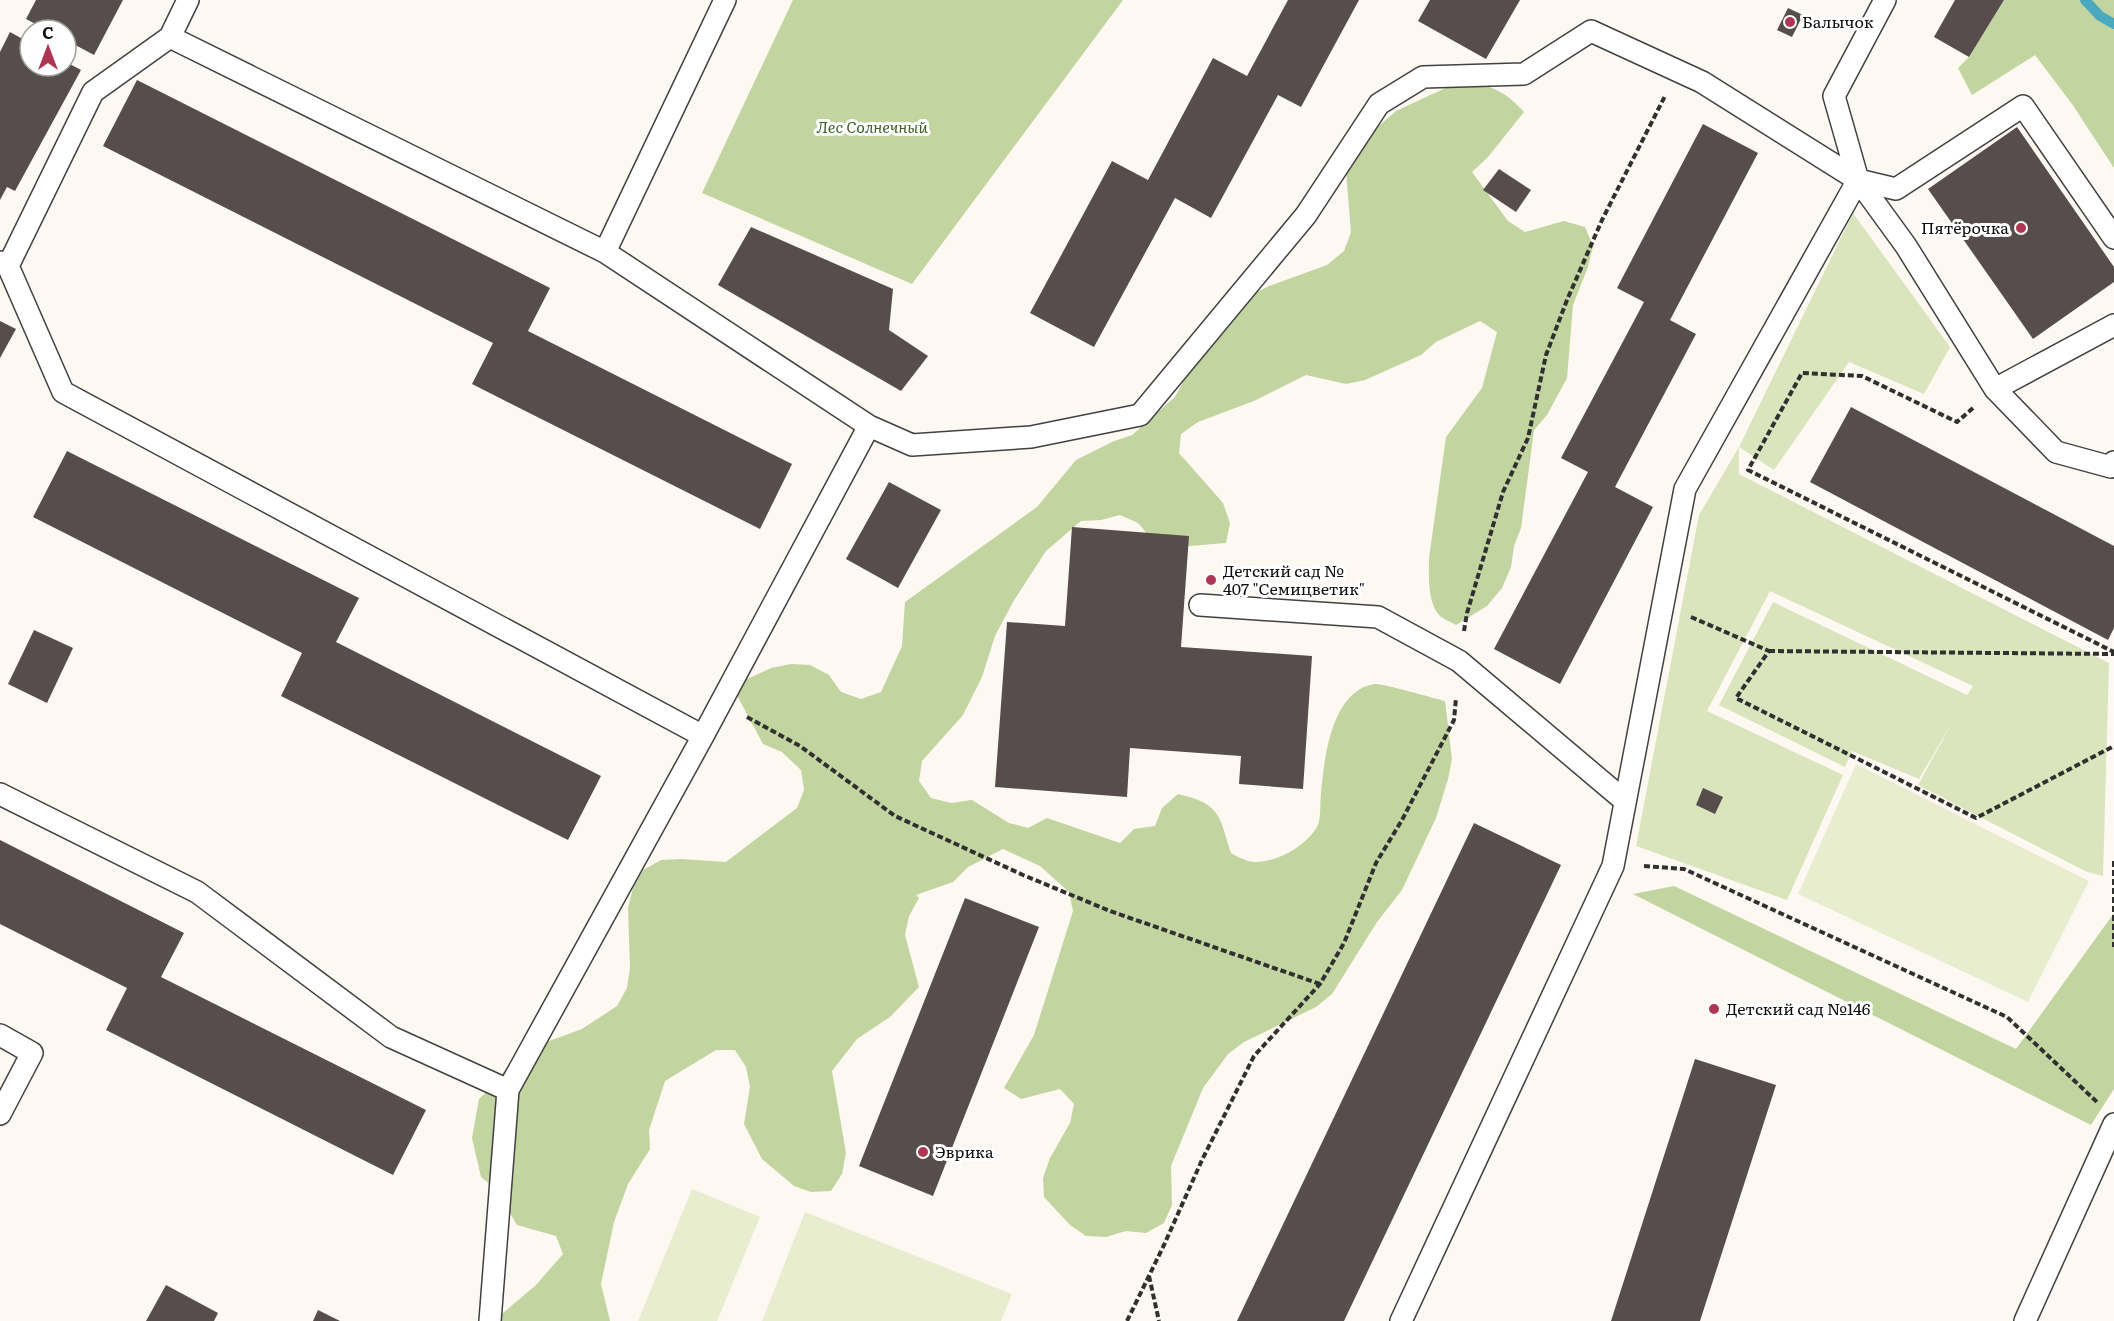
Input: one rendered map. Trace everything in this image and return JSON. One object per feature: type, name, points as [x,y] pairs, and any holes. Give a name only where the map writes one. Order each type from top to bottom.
[{"type":"lane","points":[[188,0],[170,37],[93,92],[4,264],[63,392],[703,736]]},
{"type":"lane","points":[[605,252],[725,0]]},
{"type":"lane","points":[[1885,0],[1834,96],[1858,180],[1906,246],[1995,389],[2056,452],[2110,467],[2114,462]]},
{"type":"lane","points":[[170,37],[605,252],[869,426],[912,445],[1031,437],[1140,415],[1305,215],[1380,105],[1423,77],[1524,74],[1591,30],[1702,82],[1858,180],[1896,189],[2023,106],[2114,238]]},
{"type":"lane","points":[[1401,1321],[1613,866],[1685,489],[1858,180]]},
{"type":"lane","points":[[1995,389],[2114,325]]},
{"type":"lane","points":[[490,1321],[508,1090],[703,736],[869,426]]},
{"type":"lane","points":[[1200,605],[1378,617],[1459,661],[1625,801]]},
{"type":"lane","points":[[0,794],[196,892],[391,1037],[508,1090]]},
{"type":"lane","points":[[0,1035],[32,1053],[0,1114]]},
{"type":"lane","points":[[2025,1321],[2110,1117]]},
{"type":"path","points":[[1127,1321],[1202,1160],[1254,1056],[1320,984],[1344,944],[1376,863],[1402,820],[1454,720],[1459,661],[1467,613],[1503,492],[1528,438],[1546,355],[1602,220],[1678,70]]},
{"type":"path","points":[[1995,389],[1957,422],[1862,376],[1802,373],[1748,470],[2114,653]]},
{"type":"path","points":[[1663,605],[1769,651],[2114,653]]},
{"type":"path","points":[[1769,651],[1736,698],[1976,818],[2114,746]]},
{"type":"path","points":[[739,713],[800,746],[895,816],[1023,875],[1110,911],[1320,984]]},
{"type":"path","points":[[2114,861],[2114,947]]},
{"type":"path","points":[[1613,866],[1684,869],[2007,1017],[2110,1117]]},
{"type":"path","points":[[1149,1276],[1159,1321]]},
{"type":"green space","name":"Лес Солнечный","points":[[793,0],[1123,0],[912,284],[702,193]]},
{"type":"green space","points":[[2004,0],[2114,0],[2114,168],[2072,104],[2035,55],[1972,95],[1958,68],[1969,57]]},
{"type":"green space","points":[[1472,82],[1501,92],[1524,112],[1488,157],[1472,172],[1508,221],[1525,232],[1564,221],[1585,227],[1593,246],[1588,267],[1573,305],[1567,378],[1547,415],[1534,430],[1521,528],[1514,546],[1511,567],[1502,588],[1487,606],[1456,625],[1439,615],[1432,603],[1430,588],[1429,558],[1446,437],[1482,388],[1497,332],[1480,321],[1436,342],[1421,355],[1365,380],[1346,384],[1306,375],[1254,401],[1198,422],[1181,434],[1179,453],[1223,503],[1230,523],[1226,543],[1166,548],[1151,538],[1138,523],[1120,515],[1101,520],[1081,521],[1046,551],[1013,602],[995,636],[982,677],[963,715],[922,761],[919,781],[931,798],[951,803],[972,800],[1009,823],[1028,828],[1047,818],[1120,843],[1134,829],[1155,826],[1162,808],[1178,794],[1192,798],[1211,807],[1216,813],[1224,829],[1231,853],[1248,861],[1267,861],[1297,847],[1313,833],[1318,825],[1324,763],[1332,729],[1348,699],[1360,689],[1379,684],[1445,701],[1452,759],[1448,779],[1436,818],[1402,890],[1377,922],[1332,994],[1316,1007],[1244,1042],[1228,1054],[1203,1088],[1171,1166],[1172,1205],[1164,1223],[1146,1233],[1126,1231],[1106,1237],[1086,1236],[1070,1225],[1044,1197],[1043,1178],[1050,1158],[1070,1123],[1074,1104],[1060,1089],[1021,1099],[1004,1088],[1034,1035],[1073,911],[1069,892],[1040,866],[1003,849],[968,867],[953,882],[916,895],[919,898],[909,916],[905,935],[919,987],[890,1017],[857,1039],[832,1071],[846,1153],[842,1174],[831,1191],[811,1192],[794,1186],[762,1159],[744,1124],[750,1087],[746,1067],[735,1050],[716,1050],[665,1081],[649,1130],[650,1149],[628,1184],[614,1222],[601,1284],[610,1321],[497,1321],[503,1313],[536,1285],[563,1254],[556,1236],[517,1225],[496,1189],[481,1177],[472,1138],[479,1099],[519,1052],[582,1029],[617,1006],[627,988],[630,968],[628,908],[633,888],[643,870],[661,860],[726,862],[797,808],[804,790],[801,770],[782,752],[763,744],[732,686],[771,668],[791,664],[810,665],[829,675],[841,692],[861,699],[881,692],[902,646],[905,602],[1037,507],[1076,460],[1132,435],[1175,397],[1216,321],[1251,295],[1327,265],[1344,251],[1351,232],[1346,172],[1365,138],[1396,111],[1452,85]]},
{"type":"green space","points":[[1853,213],[1950,347],[1924,394],[1849,362],[1774,470],[1739,447]]},
{"type":"green space","points":[[1739,447],[1739,474],[2109,663],[2103,876],[2087,872],[1918,785],[1953,721],[1919,779],[1852,751],[1845,767],[1719,705],[1773,602],[1967,695],[1973,686],[1770,591],[1707,711],[1843,775],[1787,900],[1636,846],[1699,515]]},
{"type":"green space","points":[[1856,764],[2089,881],[2028,1002],[1798,894]]},
{"type":"green space","points":[[1674,886],[2016,1049],[2114,913],[2114,1089],[2091,1125],[1633,894]]},
{"type":"green space","points":[[692,1189],[760,1217],[717,1321],[638,1321]]},
{"type":"green space","points":[[805,1212],[1012,1294],[1001,1321],[762,1321]]},
{"type":"building","points":[[36,0],[123,0],[94,55],[78,46],[78,18],[27,18]]},
{"type":"building","points":[[1288,0],[1359,0],[1301,107],[1278,95],[1211,218],[1175,198],[1094,347],[1030,313],[1112,161],[1148,180],[1213,58],[1247,76]]},
{"type":"building","points":[[1430,0],[1520,0],[1486,59],[1418,21]]},
{"type":"building","points":[[1955,0],[2004,0],[1969,57],[1934,37]]},
{"type":"building","name":"Балычок","points":[[1788,8],[1803,15],[1792,37],[1777,30]]},
{"type":"building","points":[[10,32],[18,36],[18,78],[77,78],[15,191],[7,187],[0,200],[0,52]]},
{"type":"building","points":[[137,80],[550,288],[528,331],[792,464],[760,529],[472,384],[493,343],[103,146]]},
{"type":"building","points":[[1703,124],[1758,153],[1670,320],[1696,334],[1615,487],[1653,507],[1560,684],[1494,649],[1588,472],[1561,458],[1644,302],[1617,288]]},
{"type":"building","name":"Пятёрочка","points":[[2017,127],[2114,267],[2114,282],[2033,339],[1928,189]]},
{"type":"building","points":[[1499,169],[1531,190],[1516,212],[1483,190]]},
{"type":"building","points":[[751,227],[893,289],[889,330],[928,356],[901,391],[718,285]]},
{"type":"building","points":[[0,321],[16,329],[0,358]]},
{"type":"building","points":[[1851,407],[2114,546],[2114,628],[2108,640],[1810,482]]},
{"type":"building","points":[[67,451],[359,598],[336,642],[601,776],[568,840],[281,696],[302,653],[33,517]]},
{"type":"building","points":[[889,482],[941,510],[898,588],[846,559]]},
{"type":"building","points":[[1072,527],[1189,536],[1181,647],[1312,656],[1303,789],[1239,784],[1241,756],[1130,748],[1127,797],[995,787],[1007,622],[1065,626]]},
{"type":"building","points":[[34,630],[73,648],[47,703],[8,684]]},
{"type":"building","points":[[1703,788],[1723,797],[1715,814],[1696,805]]},
{"type":"building","points":[[1474,823],[1561,865],[1344,1321],[1237,1321]]},
{"type":"building","points":[[0,840],[184,933],[161,977],[426,1110],[393,1175],[106,1030],[127,988],[0,924]]},
{"type":"building","points":[[965,898],[1039,927],[933,1196],[859,1166]]},
{"type":"building","points":[[1695,1059],[1776,1085],[1700,1321],[1611,1321]]},
{"type":"building","points":[[166,1285],[218,1313],[214,1321],[146,1321]]},
{"type":"building","points":[[318,1310],[340,1321],[313,1321]]},
{"type":"waterway","points":[[2085,0],[2100,16],[2114,24]]},
{"type":"place","name":"Балычок","points":[[1790,22]]},
{"type":"place","name":"Пятёрочка","points":[[2021,228]]},
{"type":"place","name":"Детский сад № 407 \"Семицветик\"","points":[[1211,580]]},
{"type":"place","name":"Детский сад №146","points":[[1714,1009]]},
{"type":"place","name":"Эврика","points":[[923,1152]]}]
